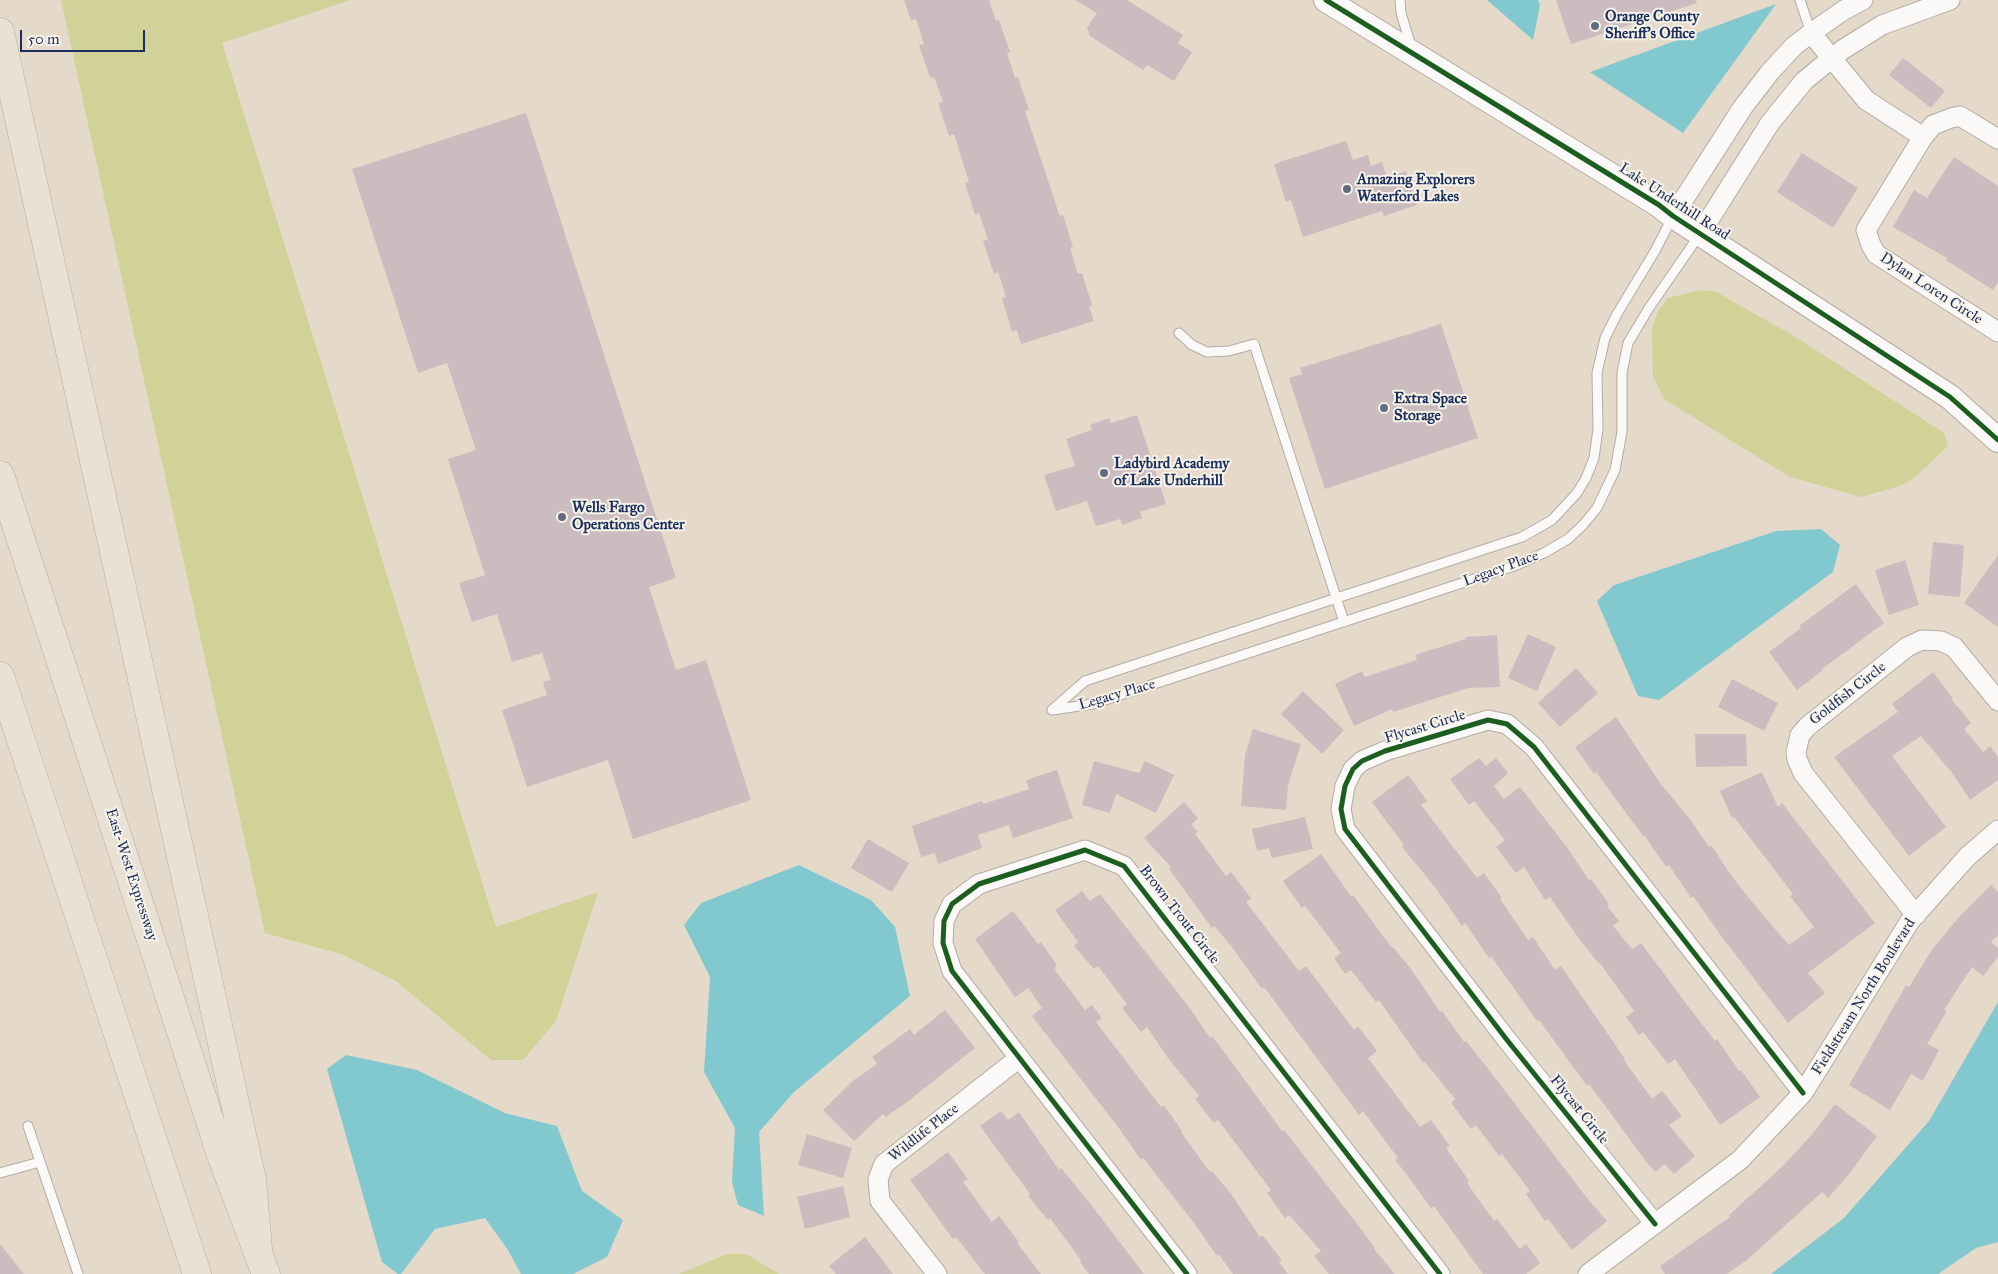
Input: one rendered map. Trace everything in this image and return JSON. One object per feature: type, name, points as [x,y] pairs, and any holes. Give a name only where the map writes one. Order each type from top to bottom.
[{"type":"highway","points":[[0,32],[252,1180],[262,1261]]},
{"type":"highway","name":"East-West Expressway","points":[[0,475],[221,1154],[262,1261]]},
{"type":"highway","points":[[0,676],[197,1274]]},
{"type":"street","name":"Lake Underhill Road","points":[[1326,0],[1651,200],[1950,397],[1998,440]]},
{"type":"street","points":[[1673,216],[1752,95],[1779,62],[1811,33],[1844,10],[1863,0]]},
{"type":"street","points":[[1700,234],[1774,116],[1804,81],[1831,58],[1882,25],[1950,0]]},
{"type":"street","points":[[1811,33],[1866,100],[1923,137]]},
{"type":"street","name":"Dylan Loren Circle","points":[[1998,140],[1960,116],[1933,125],[1923,137],[1866,230],[1876,254],[1998,332]]},
{"type":"street","name":"Goldfish Circle","points":[[1916,914],[1803,773],[1797,760],[1796,752],[1800,735],[1808,726],[1907,648],[1922,640],[1941,641],[1954,647],[1998,701]]},
{"type":"street","name":"Flycast Circle","points":[[1655,1224],[1507,1040],[1345,829],[1341,808],[1345,786],[1353,769],[1362,761],[1488,720],[1507,724],[1534,747],[1804,1093]]},
{"type":"street","name":"Fieldstream North Boulevard","points":[[1588,1274],[1740,1160],[1804,1093],[1910,921],[1967,857],[1998,830]]},
{"type":"street","name":"Brown Trout Circle","points":[[1187,1274],[952,970],[943,943],[944,921],[952,904],[979,884],[1085,850],[1124,866],[1440,1274]]},
{"type":"street","name":"Wildlife Place","points":[[937,1274],[880,1201],[878,1179],[884,1164],[1019,1058]]},
{"type":"lane","points":[[1400,0],[1403,20],[1414,54]]},
{"type":"lane","points":[[1800,0],[1811,33]]},
{"type":"lane","name":"Legacy Place","points":[[1673,216],[1655,252],[1616,314],[1605,338],[1597,373],[1598,429],[1596,449],[1586,478],[1570,502],[1552,520],[1529,534],[1085,681],[1052,710],[1093,704],[1344,622],[1526,562],[1563,542],[1583,525],[1602,501],[1618,462],[1622,432],[1622,373],[1628,343],[1649,308],[1700,234]]},
{"type":"lane","points":[[1180,334],[1192,345],[1212,352],[1229,351],[1254,344],[1344,622]]},
{"type":"lane","points":[[28,1126],[78,1274]]},
{"type":"lane","points":[[0,1173],[40,1162]]},
{"type":"green space","points":[[61,0],[350,0],[222,43],[496,927],[598,892],[556,1021],[523,1060],[491,1060],[396,981],[344,955],[265,933]]},
{"type":"green space","points":[[1700,290],[1716,292],[1794,336],[1944,433],[1948,446],[1914,478],[1900,486],[1861,497],[1790,477],[1664,399],[1653,376],[1652,329],[1657,313],[1668,298]]},
{"type":"green space","points":[[727,1254],[746,1254],[779,1274],[679,1274]]},
{"type":"water","points":[[1487,0],[1538,0],[1540,5],[1533,40]]},
{"type":"water","points":[[1776,4],[1683,133],[1590,72]]},
{"type":"water","points":[[1821,529],[1840,545],[1833,572],[1659,700],[1638,696],[1597,601],[1614,585],[1776,531]]},
{"type":"water","points":[[799,865],[871,900],[895,927],[910,996],[794,1092],[759,1132],[764,1216],[738,1205],[732,1182],[735,1128],[704,1072],[710,977],[684,925],[701,903]]},
{"type":"water","points":[[1998,1002],[1998,1242],[1976,1248],[1938,1274],[1771,1274],[1844,1218],[1929,1121]]},
{"type":"water","points":[[346,1055],[417,1070],[505,1113],[557,1126],[582,1191],[623,1220],[607,1257],[573,1274],[521,1274],[508,1250],[485,1218],[435,1229],[401,1274],[398,1274],[382,1262],[327,1069]]},
{"type":"building","points":[[904,0],[989,0],[996,21],[999,20],[1010,52],[1007,53],[1015,78],[1018,77],[1029,110],[1025,111],[1059,214],[1060,216],[1063,215],[1073,247],[1070,248],[1078,274],[1082,273],[1092,305],[1089,307],[1094,321],[1021,344],[1017,330],[1012,332],[1002,298],[1006,297],[998,272],[994,274],[983,241],[988,239],[979,213],[975,215],[965,183],[969,182],[954,134],[949,136],[938,103],[943,102],[934,77],[930,78],[919,45],[924,44],[916,19],[911,20]]},
{"type":"building","points":[[1075,0],[1127,0],[1183,35],[1178,43],[1192,52],[1174,81],[1147,65],[1143,70],[1090,36],[1087,28],[1097,13]]},
{"type":"building","name":"Orange County Sheriff's Office","points":[[1556,0],[1696,0],[1697,3],[1571,44]]},
{"type":"building","points":[[1903,58],[1945,91],[1931,108],[1889,75]]},
{"type":"building","name":"Wells Fargo Operations Center","points":[[526,113],[676,578],[649,587],[676,670],[706,660],[751,800],[633,839],[608,760],[527,787],[502,710],[547,695],[543,682],[551,680],[542,653],[512,662],[497,614],[472,622],[459,583],[485,575],[448,459],[476,450],[447,363],[418,373],[352,169]]},
{"type":"building","name":"Amazing Explorers Waterford Lakes","points":[[1346,141],[1353,160],[1368,155],[1371,166],[1382,162],[1387,178],[1406,171],[1417,205],[1384,216],[1382,211],[1303,237],[1291,200],[1286,202],[1274,164]]},
{"type":"building","points":[[1802,153],[1858,188],[1833,228],[1777,192]]},
{"type":"building","points":[[1954,157],[1998,186],[1998,282],[1993,290],[1946,260],[1947,258],[1893,227],[1914,190],[1927,198]]},
{"type":"building","name":"Extra Space Storage","points":[[1441,324],[1478,438],[1325,489],[1289,378],[1302,374],[1300,368]]},
{"type":"building","name":"Ladybird Academy of Lake Underhill","points":[[1137,415],[1166,504],[1140,512],[1142,518],[1122,525],[1120,519],[1096,526],[1087,501],[1056,511],[1044,475],[1075,466],[1066,439],[1092,430],[1090,425],[1109,418],[1111,423]]},
{"type":"building","points":[[1933,542],[1964,545],[1960,597],[1928,594]]},
{"type":"building","points":[[1998,555],[1998,627],[1964,603]]},
{"type":"building","points":[[1905,560],[1919,605],[1889,615],[1875,570]]},
{"type":"building","points":[[1856,584],[1884,623],[1797,690],[1769,652],[1801,628],[1799,626]]},
{"type":"building","points":[[1528,634],[1556,647],[1537,691],[1508,678]]},
{"type":"building","points":[[1497,635],[1500,687],[1468,688],[1393,712],[1392,709],[1354,726],[1335,684],[1362,671],[1365,677],[1417,660],[1415,655],[1466,639],[1466,637]]},
{"type":"building","points":[[1576,668],[1598,693],[1560,727],[1538,703]]},
{"type":"building","points":[[1933,672],[1971,723],[1964,729],[1983,752],[1990,746],[1998,757],[1998,780],[1970,800],[1953,774],[1921,736],[1892,756],[1946,827],[1909,856],[1834,757],[1898,712],[1892,704]]},
{"type":"building","points":[[1732,679],[1778,703],[1764,731],[1718,707]]},
{"type":"building","points":[[1303,691],[1344,730],[1322,754],[1281,714]]},
{"type":"building","points":[[1616,717],[1660,783],[1689,818],[1709,847],[1711,845],[1733,878],[1789,945],[1814,927],[1790,896],[1793,894],[1734,817],[1732,818],[1720,791],[1762,772],[1778,807],[1782,803],[1875,923],[1808,973],[1825,993],[1788,1023],[1693,896],[1691,898],[1669,865],[1666,867],[1644,835],[1596,772],[1594,774],[1575,747]]},
{"type":"building","points":[[1253,729],[1301,744],[1288,785],[1286,810],[1241,806],[1245,755]]},
{"type":"building","points":[[1695,734],[1746,734],[1747,766],[1696,767]]},
{"type":"building","points":[[1479,758],[1486,766],[1496,758],[1508,773],[1494,786],[1504,799],[1520,787],[1609,904],[1607,906],[1619,921],[1613,926],[1632,949],[1641,943],[1760,1097],[1720,1125],[1675,1059],[1668,1064],[1643,1032],[1639,1035],[1626,1017],[1634,1011],[1600,963],[1580,940],[1550,897],[1545,900],[1524,867],[1516,873],[1496,847],[1505,840],[1474,801],[1469,805],[1450,779]]},
{"type":"building","points":[[1094,761],[1139,773],[1145,761],[1174,775],[1156,813],[1116,794],[1110,813],[1082,805]]},
{"type":"building","points":[[1057,770],[1073,818],[1013,838],[1009,825],[978,835],[982,848],[938,864],[935,853],[921,857],[912,826],[982,801],[983,804],[1029,789],[1026,780]]},
{"type":"building","points":[[1408,775],[1427,801],[1421,805],[1477,878],[1484,873],[1528,940],[1533,937],[1555,970],[1561,966],[1652,1099],[1662,1091],[1682,1116],[1669,1125],[1695,1156],[1674,1174],[1665,1164],[1655,1172],[1645,1160],[1589,1084],[1587,1086],[1539,1020],[1537,1021],[1491,956],[1489,958],[1465,923],[1462,926],[1435,887],[1402,847],[1404,845],[1372,802]]},
{"type":"building","points":[[1184,802],[1198,818],[1191,825],[1198,832],[1195,834],[1226,876],[1231,872],[1251,898],[1246,902],[1299,971],[1306,966],[1354,1030],[1358,1026],[1377,1051],[1368,1058],[1420,1127],[1431,1120],[1450,1146],[1446,1148],[1469,1181],[1467,1183],[1494,1221],[1497,1219],[1520,1249],[1526,1244],[1540,1263],[1526,1274],[1483,1274],[1434,1206],[1431,1208],[1395,1160],[1398,1158],[1363,1111],[1359,1115],[1264,987],[1262,989],[1232,947],[1214,926],[1212,928],[1169,869],[1171,867],[1144,838]]},
{"type":"building","points":[[1305,817],[1313,849],[1272,858],[1269,848],[1257,851],[1252,829]]},
{"type":"building","points":[[868,839],[909,863],[892,892],[851,868]]},
{"type":"building","points":[[1321,854],[1351,896],[1353,895],[1392,948],[1411,969],[1440,1012],[1442,1011],[1464,1042],[1466,1041],[1486,1066],[1587,1198],[1607,1221],[1572,1250],[1548,1219],[1545,1221],[1526,1194],[1530,1191],[1502,1154],[1499,1156],[1476,1125],[1471,1129],[1451,1103],[1455,1099],[1425,1062],[1423,1063],[1379,1000],[1376,1002],[1351,970],[1345,974],[1334,958],[1341,953],[1305,906],[1302,908],[1283,881]]},
{"type":"building","points":[[1991,885],[1998,892],[1998,935],[1991,942],[1998,948],[1998,957],[1983,976],[1972,967],[1944,1010],[1947,1011],[1927,1044],[1939,1050],[1923,1081],[1911,1074],[1890,1110],[1849,1085],[1906,985],[1909,987],[1931,951],[1959,917]]},
{"type":"building","points":[[1082,891],[1090,901],[1100,894],[1189,1007],[1210,1038],[1212,1036],[1282,1131],[1284,1130],[1395,1274],[1329,1274],[1314,1256],[1321,1251],[1289,1215],[1285,1218],[1267,1193],[1271,1190],[1218,1120],[1214,1123],[1195,1099],[1199,1096],[1168,1058],[1147,1027],[1141,1032],[1122,1008],[1127,1004],[1098,966],[1094,969],[1074,946],[1078,942],[1055,910]]},
{"type":"building","points":[[1013,911],[1038,944],[1041,942],[1056,964],[1055,970],[1085,1010],[1092,1005],[1102,1018],[1096,1022],[1161,1107],[1164,1105],[1210,1172],[1212,1171],[1231,1194],[1260,1237],[1262,1235],[1282,1260],[1279,1262],[1288,1274],[1233,1274],[1219,1255],[1217,1256],[1194,1223],[1143,1158],[1141,1160],[1118,1127],[1032,1016],[1042,1008],[1028,988],[1015,997],[975,939]]},
{"type":"building","points":[[945,1010],[975,1048],[886,1117],[883,1114],[854,1141],[823,1110],[854,1080],[877,1064],[872,1057],[910,1029],[914,1035]]},
{"type":"building","points":[[1835,1104],[1877,1136],[1850,1173],[1828,1198],[1822,1192],[1747,1260],[1727,1274],[1665,1274],[1660,1266],[1730,1217],[1729,1215],[1783,1166],[1815,1131]]},
{"type":"building","points":[[1001,1111],[1008,1120],[1019,1112],[1059,1170],[1061,1168],[1144,1274],[1089,1274],[1050,1218],[1048,1220],[1028,1196],[1030,1194],[980,1126]]},
{"type":"building","points":[[807,1134],[852,1148],[843,1178],[798,1165]]},
{"type":"building","points":[[948,1152],[968,1179],[963,1182],[992,1222],[999,1216],[1041,1274],[985,1274],[956,1237],[953,1239],[910,1180]]},
{"type":"building","points":[[843,1186],[850,1217],[805,1229],[797,1197]]},
{"type":"building","points":[[865,1237],[893,1274],[836,1274],[829,1266]]},
{"type":"building","points":[[0,1244],[24,1274],[0,1274]]},
{"type":"cycle path","points":[[1326,0],[1659,205],[1950,397],[1998,440]]},
{"type":"cycle path","points":[[1655,1224],[1507,1040],[1345,829],[1341,809],[1345,786],[1353,769],[1362,761],[1385,751],[1488,720],[1507,724],[1534,747],[1803,1093]]},
{"type":"cycle path","points":[[1187,1274],[952,971],[943,943],[944,921],[952,904],[979,884],[1085,850],[1124,866],[1440,1274]]},
{"type":"place","name":"Orange County Sheriff's Office","points":[[1595,26]]},
{"type":"place","name":"Amazing Explorers Waterford Lakes","points":[[1347,189]]},
{"type":"place","name":"Extra Space Storage","points":[[1384,408]]},
{"type":"place","name":"Ladybird Academy of Lake Underhill","points":[[1104,473]]},
{"type":"place","name":"Wells Fargo Operations Center","points":[[562,517]]}]
